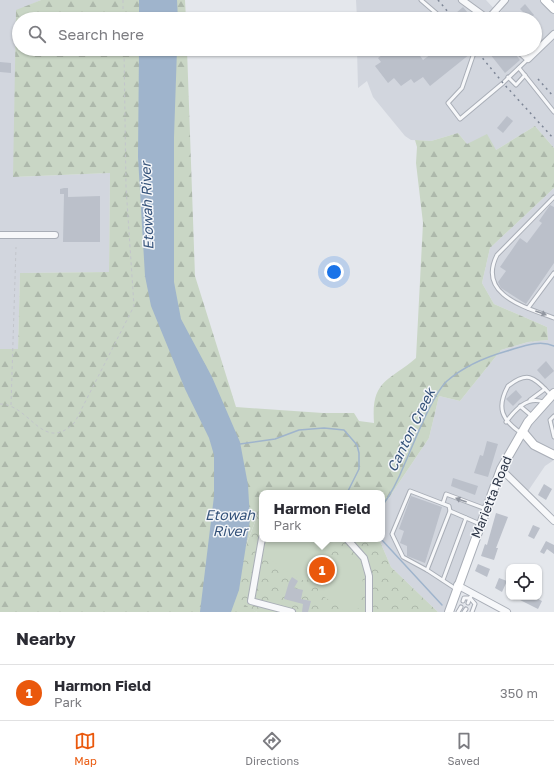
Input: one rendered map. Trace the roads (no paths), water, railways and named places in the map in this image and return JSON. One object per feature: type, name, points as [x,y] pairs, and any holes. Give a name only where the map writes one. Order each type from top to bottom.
[{"type":"street","points":[[462,0],[477,12]]},
{"type":"street","points":[[545,0],[554,9]]},
{"type":"street","points":[[491,12],[503,1]]},
{"type":"street","points":[[542,45],[554,34]]},
{"type":"street","points":[[0,235],[55,235]]},
{"type":"street","name":"Marietta Road","points":[[451,612],[457,587],[501,469],[522,432],[553,394]]},
{"type":"street","points":[[522,432],[534,444],[554,455]]},
{"type":"street","points":[[501,469],[554,521]]},
{"type":"street","points":[[261,542],[251,601],[292,612]]},
{"type":"street","points":[[350,542],[364,558],[366,564],[369,576],[369,612]]},
{"type":"street","points":[[457,587],[507,612]]},
{"type":"lane","points":[[421,0],[435,12]]},
{"type":"lane","points":[[473,56],[462,88],[448,103],[460,119],[519,68],[528,58]]},
{"type":"lane","points":[[519,68],[554,112]]},
{"type":"lane","points":[[508,77],[516,85],[525,75]]},
{"type":"lane","points":[[554,197],[497,255],[493,264],[492,277],[495,286],[513,302],[554,318]]},
{"type":"lane","points":[[528,308],[554,273]]},
{"type":"lane","points":[[522,432],[506,422],[502,410],[505,391],[508,386],[526,376],[534,378],[545,389],[553,394]]},
{"type":"lane","points":[[506,422],[520,406],[545,389]]},
{"type":"lane","points":[[530,400],[545,403]]},
{"type":"lane","points":[[520,406],[533,417]]},
{"type":"lane","points":[[554,416],[550,420],[554,437]]},
{"type":"lane","points":[[427,570],[450,511],[449,506],[410,491],[392,534],[403,557],[457,587]]},
{"type":"lane","points":[[443,503],[446,494],[486,509]]},
{"type":"lane","points":[[450,511],[480,524]]},
{"type":"lane","points":[[442,580],[466,518]]},
{"type":"lane","points":[[463,601],[464,598],[472,595]]},
{"type":"lane","points":[[468,603],[472,595]]},
{"type":"lane","points":[[472,595],[475,604],[472,612]]},
{"type":"lane","points":[[451,612],[460,607]]},
{"type":"water","points":[[139,0],[177,0],[178,12],[139,12]]},
{"type":"water","name":"Etowah River","points":[[139,56],[177,56],[174,137],[174,282],[181,319],[212,377],[240,442],[248,485],[250,520],[239,590],[231,612],[200,612],[214,496],[214,455],[209,438],[185,389],[151,306],[145,276],[138,157]]},
{"type":"waterway","name":"Canton Creek","points":[[385,502],[398,480],[429,408],[447,381],[467,367],[499,353],[536,343],[554,346]]},
{"type":"waterway","name":"Canton Creek","points":[[240,444],[275,439],[299,430],[324,428],[344,430],[357,445],[359,453],[359,469],[348,490]]},
{"type":"waterway","points":[[384,542],[442,605]]},
{"type":"railway","points":[[438,0],[448,12]]},
{"type":"railway","points":[[481,56],[554,139]]},
{"type":"railway","points":[[538,79],[554,97]]},
{"type":"place","name":"Harmon Field","points":[[322,570]]}]
